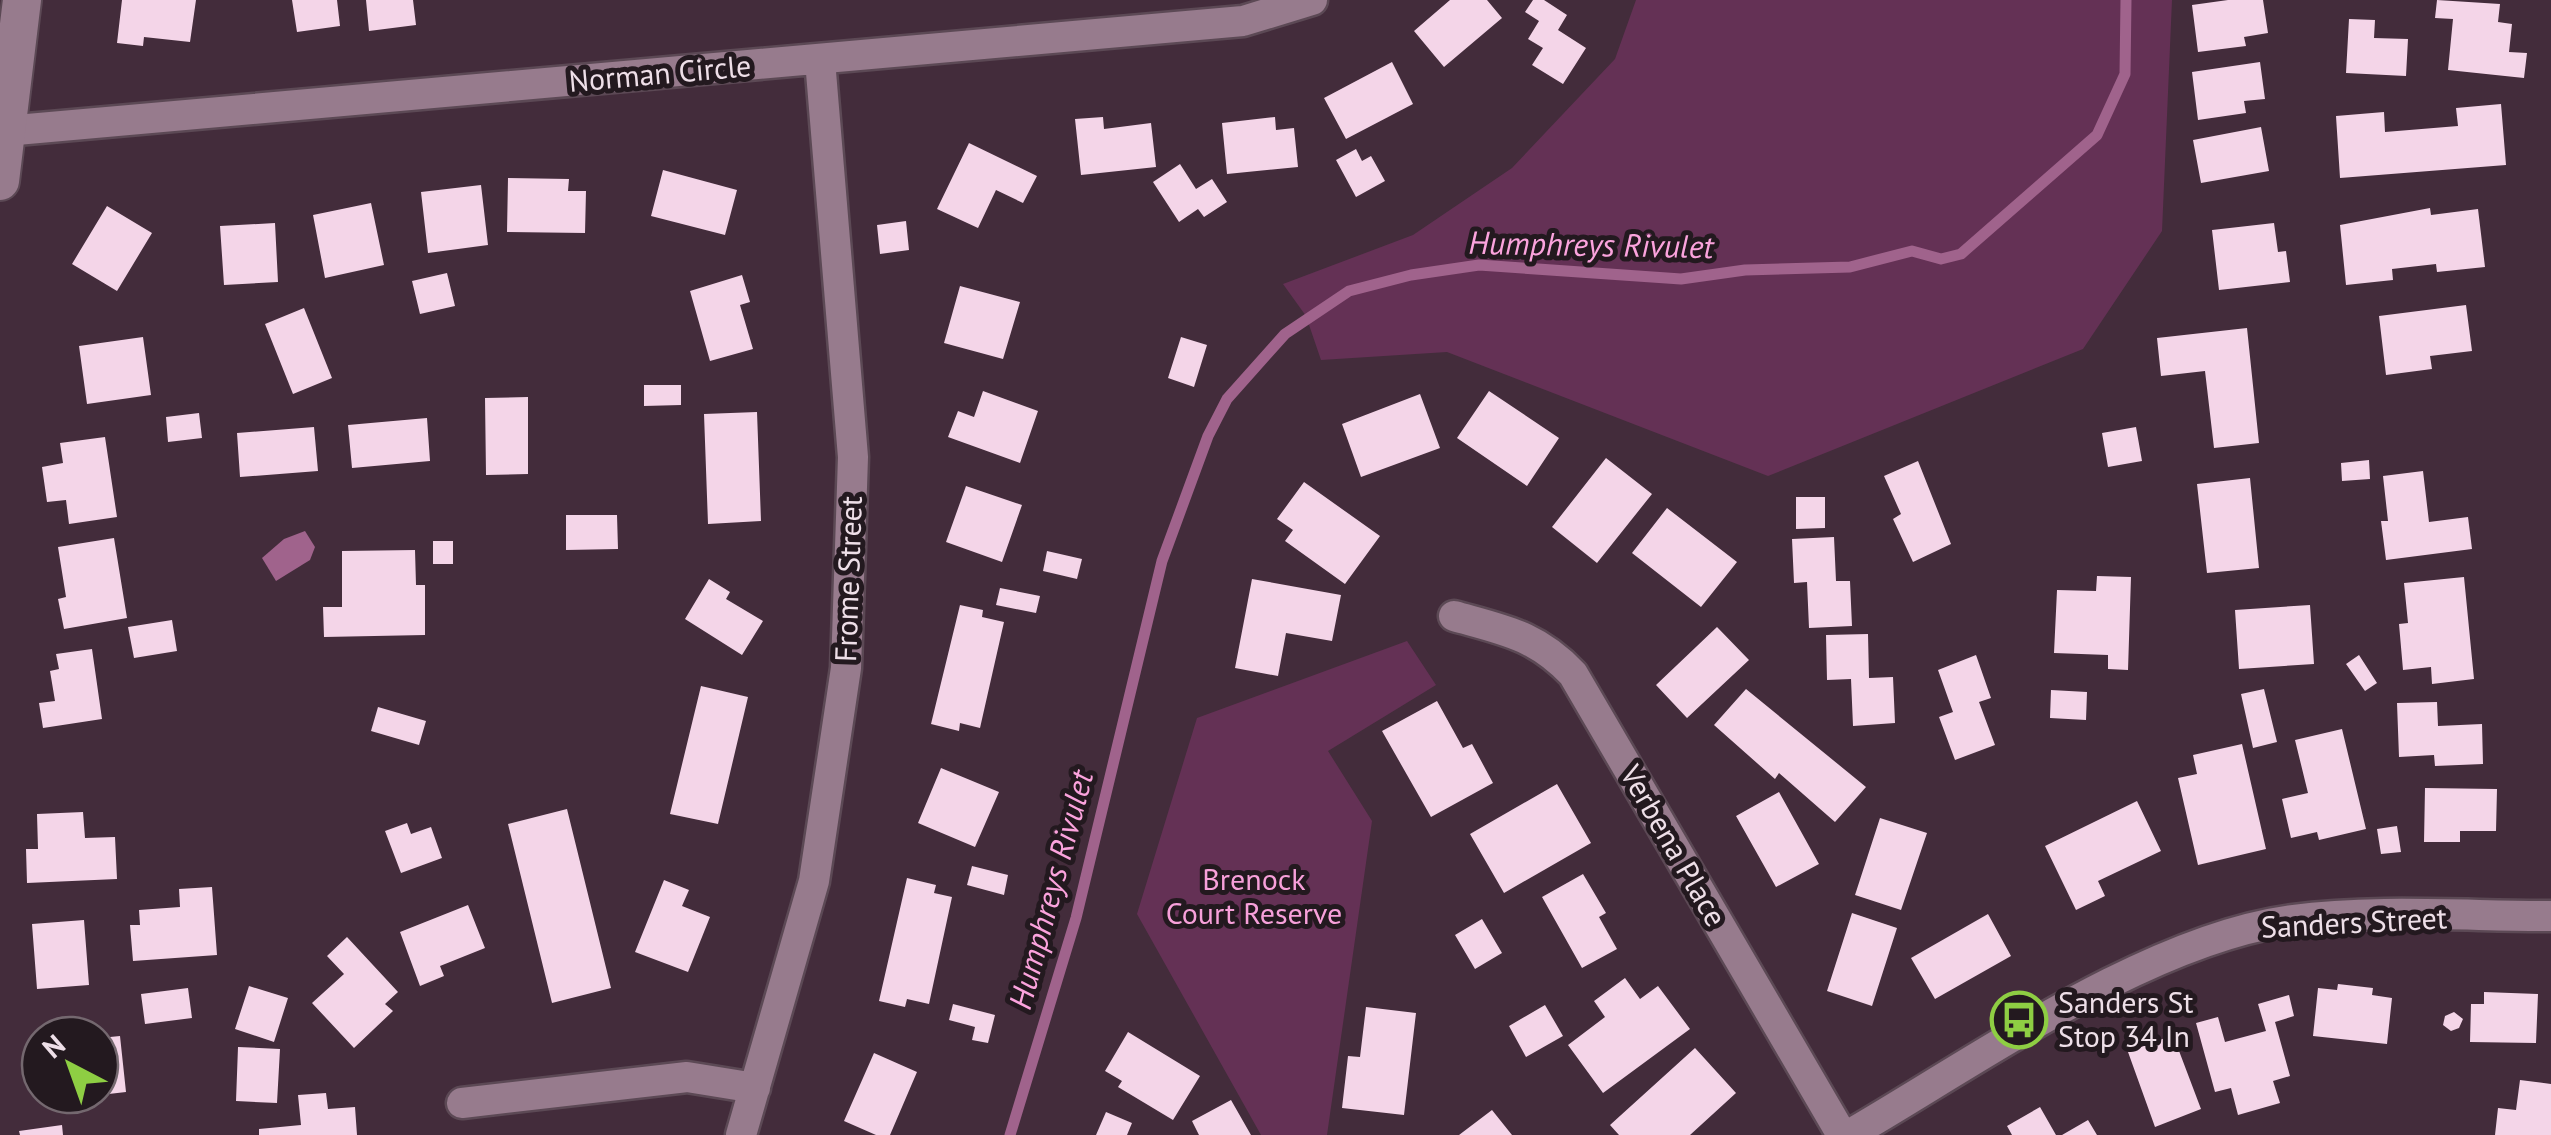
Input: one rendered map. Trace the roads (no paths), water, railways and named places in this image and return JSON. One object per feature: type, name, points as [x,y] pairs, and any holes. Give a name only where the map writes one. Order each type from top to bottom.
[{"type":"street","points":[[0,181],[6,66],[22,0]]},
{"type":"street","name":"Norman Circle","points":[[5,132],[1243,20],[1312,0]]},
{"type":"street","name":"Frome Street","points":[[741,1135],[814,882],[846,668],[853,457],[820,60]]},
{"type":"street","name":"Verbena Place","points":[[1454,616],[1522,635],[1550,650],[1573,674],[1846,1135]]},
{"type":"street","name":"Sanders Street","points":[[1846,1135],[2092,994],[2183,950],[2245,929],[2339,917],[2551,916]]},
{"type":"street","points":[[462,1103],[687,1078],[755,1088]]},
{"type":"waterway","name":"Humphreys Rivulet","points":[[1010,1135],[1076,918],[1162,561],[1208,436],[1227,399],[1285,334],[1349,291],[1411,275],[1479,265],[1681,279],[1745,270],[1850,267],[1912,251],[1941,259],[1961,254],[2097,135],[2125,74],[2126,0]]},
{"type":"place","name":"Sanders St Stop 34 In","points":[[2019,1020]]},
{"type":"park label","name":"Brenock Court Reserve","points":[[1254,897]]}]
